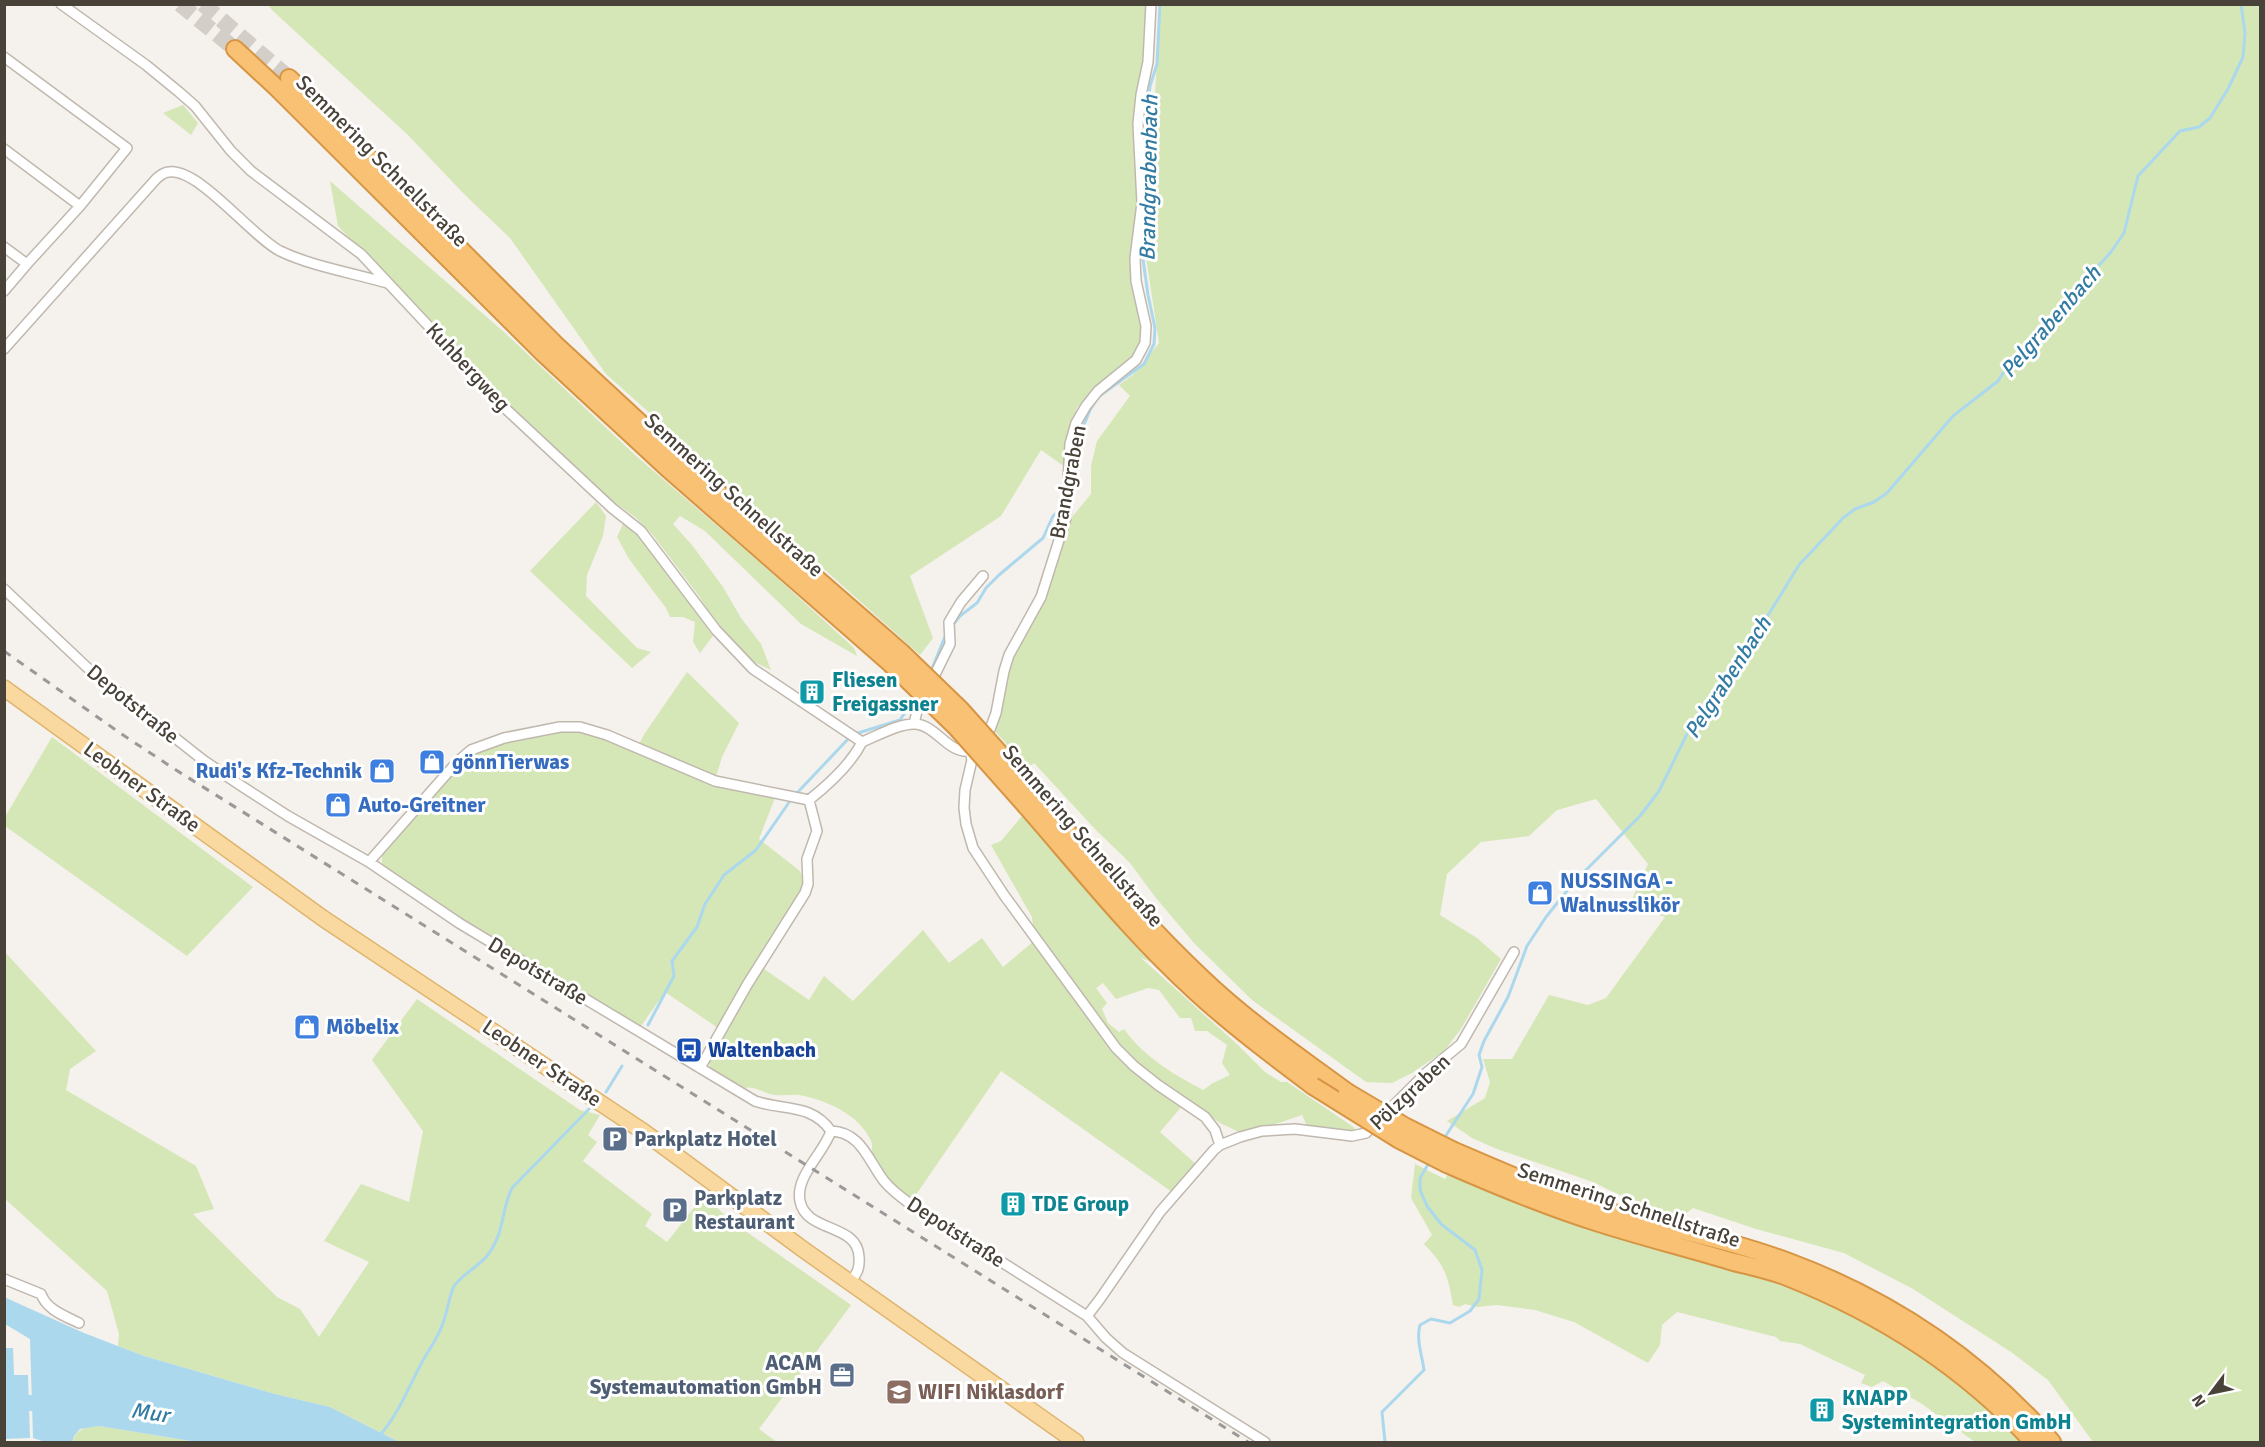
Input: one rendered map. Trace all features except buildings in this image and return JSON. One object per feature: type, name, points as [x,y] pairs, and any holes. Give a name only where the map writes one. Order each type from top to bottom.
[{"type":"highway","name":"Semmering Schnellstraße","points":[[235,49],[545,355],[666,467],[961,710],[1134,930],[1194,991],[1253,1041],[1314,1086],[1398,1139],[1594,1206],[1789,1262],[1858,1292],[1905,1318],[1950,1348],[1991,1381],[2031,1418],[2052,1443]]},
{"type":"highway","name":"Semmering Schnellstraße","points":[[289,78],[564,352],[896,658]]},
{"type":"highway","name":"Semmering Schnellstraße","points":[[1032,801],[1203,980],[1262,1030],[1347,1092],[1406,1127],[1450,1157],[1529,1200],[1599,1223],[1785,1277],[1853,1305],[1909,1337],[1968,1380],[2007,1414],[2033,1443]]},
{"type":"main road","name":"Leobner Straße","points":[[4,688],[324,919],[644,1132],[1076,1443]]},
{"type":"street","name":"Kuhbergweg","points":[[61,4],[146,65],[179,92],[195,106],[231,151],[251,171],[361,254],[507,410],[612,508],[641,531],[716,630],[753,669],[862,742]]},
{"type":"street","name":"Brandgraben","points":[[970,751],[992,726],[1009,655],[1033,614],[1049,573],[1066,518],[1070,444],[1076,423],[1098,391],[1136,360],[1145,343],[1146,326],[1136,280],[1135,258],[1142,203],[1138,124],[1148,62],[1151,4]]},
{"type":"street","points":[[4,57],[127,148],[80,206],[4,291]]},
{"type":"street","points":[[4,149],[80,206]]},
{"type":"street","points":[[4,349],[157,178],[169,172],[185,175],[201,185],[278,250],[294,257],[389,284]]},
{"type":"street","points":[[4,247],[27,264]]},
{"type":"street","points":[[914,724],[916,711],[950,644],[949,622],[961,602],[984,576]]},
{"type":"street","name":"Depotstraße","points":[[4,589],[93,673],[203,760],[288,816],[369,862],[459,923],[755,1101],[771,1106],[808,1111],[823,1120],[831,1131],[842,1131],[860,1144],[887,1185],[913,1206],[1087,1316],[1123,1353],[1265,1443]]},
{"type":"street","points":[[809,800],[850,759],[862,742],[894,729],[914,724],[929,729],[958,750],[970,751],[972,760],[965,790],[966,824],[973,848],[981,861],[1116,1048],[1158,1085],[1205,1117],[1215,1130],[1220,1145]]},
{"type":"street","points":[[369,862],[441,777],[471,750],[504,738],[560,727],[593,730],[715,781],[809,800]]},
{"type":"street","points":[[700,1068],[747,985],[805,894],[807,859],[817,831],[809,800]]},
{"type":"street","name":"Pölzgraben","points":[[1087,1316],[1160,1212],[1220,1145],[1247,1135],[1283,1129],[1338,1136],[1366,1133],[1425,1073],[1461,1044],[1514,952]]},
{"type":"street","points":[[831,1131],[828,1141],[805,1176],[800,1188],[799,1199],[802,1208],[811,1218],[853,1239],[858,1248],[858,1272],[850,1282]]},
{"type":"street","points":[[4,1279],[40,1294],[44,1302],[56,1312],[79,1323]]},
{"type":"green space","points":[[268,5],[1147,5],[1147,40],[1136,118],[1135,150],[1139,182],[1132,249],[1132,265],[1142,328],[1140,344],[1130,363],[1090,393],[1077,408],[1069,434],[1065,467],[1041,450],[1001,516],[910,576],[933,638],[920,655],[606,374],[510,238],[408,135]]},
{"type":"green space","points":[[1160,5],[2260,5],[2260,1442],[2093,1442],[2048,1380],[2011,1352],[1913,1289],[1844,1253],[1756,1229],[1693,1208],[1684,1215],[1644,1207],[1593,1182],[1497,1149],[1472,1138],[1447,1121],[1485,1098],[1490,1082],[1483,1059],[1512,1059],[1549,995],[1588,1005],[1606,998],[1665,917],[1630,904],[1648,864],[1596,799],[1557,810],[1529,836],[1481,842],[1447,874],[1440,915],[1477,938],[1501,959],[1461,1029],[1444,1051],[1412,1073],[1392,1083],[1366,1082],[1252,1000],[1194,943],[1130,863],[1034,763],[1028,768],[994,730],[1006,672],[1068,522],[1091,494],[1091,466],[1097,441],[1130,396],[1119,385],[1134,374],[1159,343],[1146,257]]},
{"type":"green space","points":[[183,105],[198,123],[191,135],[163,113]]},
{"type":"green space","points":[[330,181],[504,332],[635,455],[772,573],[854,648],[857,656],[801,624],[705,531],[680,516],[673,524],[692,545],[723,587],[741,618],[761,644],[771,670],[750,660],[719,628],[699,596],[652,534],[635,517],[604,495],[509,408],[338,226]]},
{"type":"green space","points":[[596,502],[606,516],[603,536],[587,575],[586,596],[637,648],[651,652],[632,668],[530,571]]},
{"type":"green space","points":[[623,524],[641,538],[713,636],[700,653],[693,642],[695,622],[683,617],[670,617],[666,608],[629,559],[617,537]]},
{"type":"green space","points":[[687,672],[739,723],[722,757],[716,777],[639,744]]},
{"type":"green space","points":[[560,731],[591,734],[714,784],[775,798],[759,839],[800,871],[804,882],[803,891],[718,1028],[665,992],[641,1026],[480,930],[385,868],[382,863],[382,851],[457,766],[480,751],[493,746],[519,738]]},
{"type":"green space","points":[[52,737],[253,887],[187,956],[5,826],[5,817]]},
{"type":"green space","points":[[1022,816],[1152,963],[1140,957],[1265,1072],[1281,1082],[1287,1082],[1355,1128],[1353,1133],[1315,1129],[1307,1126],[1302,1115],[1273,1125],[1239,1132],[1220,1123],[1131,1059],[1096,1020],[1034,935],[1032,917],[991,845],[1001,841]],"holes":[[[1103,983],[1116,999],[1148,988],[1159,990],[1180,1018],[1191,1018],[1195,1031],[1207,1031],[1227,1045],[1222,1063],[1230,1075],[1203,1090],[1170,1071],[1150,1057],[1124,1029],[1119,1032],[1108,1023],[1102,1009],[1107,1003],[1096,988]]]},
{"type":"green space","points":[[808,899],[764,969],[809,1000],[824,976],[853,1001],[923,930],[949,963],[982,938],[1003,967],[1034,941],[1090,1021],[1122,1059],[1183,1105],[1160,1132],[1197,1165],[1172,1192],[1001,1071],[913,1199],[900,1190],[885,1173],[873,1154],[871,1141],[866,1131],[841,1110],[809,1097],[775,1095],[745,1088],[710,1068],[709,1061],[745,993]]},
{"type":"green space","points":[[4,951],[96,1051],[70,1069],[66,1090],[196,1166],[214,1209],[193,1214],[277,1297],[300,1309],[319,1337],[369,1262],[324,1241],[361,1184],[409,1202],[423,1131],[372,1060],[417,999],[580,1110],[600,1115],[588,1135],[597,1142],[583,1161],[652,1214],[645,1226],[667,1242],[704,1195],[731,1221],[851,1305],[759,1429],[777,1442],[399,1442],[330,1407],[275,1394],[144,1356],[118,1346],[119,1334],[107,1291],[5,1199]]},
{"type":"green space","points":[[1415,1164],[1445,1179],[1448,1174],[1577,1226],[1741,1272],[1821,1301],[1853,1316],[1914,1351],[1971,1393],[2022,1442],[1975,1442],[1922,1404],[1883,1381],[1872,1387],[1861,1383],[1865,1375],[1800,1344],[1780,1341],[1776,1337],[1677,1312],[1662,1325],[1660,1345],[1648,1363],[1574,1322],[1535,1310],[1497,1305],[1477,1307],[1465,1304],[1459,1307],[1453,1305],[1444,1272],[1437,1258],[1424,1244],[1432,1235],[1411,1198]]},
{"type":"green space","points":[[99,1426],[197,1442],[72,1442],[79,1431]]},
{"type":"water","points":[[4,1297],[84,1333],[144,1356],[275,1394],[330,1407],[399,1442],[197,1442],[99,1426],[80,1429],[72,1442],[45,1442],[33,1438],[30,1339],[5,1324]]},
{"type":"water","points":[[5,1348],[13,1348],[14,1375],[28,1375],[30,1438],[5,1439]]},
{"type":"waterway","name":"Brandgrabenbach","points":[[1071,496],[1077,442],[1090,410],[1098,397],[1144,364],[1154,344],[1155,328],[1143,259],[1150,186],[1145,132],[1150,86],[1157,64],[1160,4]]},
{"type":"waterway","name":"Pelgrabenbach","points":[[1443,1140],[1473,1094],[1482,1067],[1479,1055],[1484,1041],[1508,997],[1527,946],[1546,917],[1574,882],[1640,816],[1659,791],[1702,707],[1733,672],[1799,565],[1843,518],[1855,509],[1874,502],[1887,493],[1953,416],[1998,381],[2009,364],[2111,252],[2124,233],[2138,176],[2180,131],[2199,127],[2210,118],[2228,89],[2243,57],[2245,33],[2241,4]]},
{"type":"waterway","name":"Brandgrabenbach","points":[[952,626],[960,616],[977,603],[986,588],[999,575],[1043,538],[1053,516],[1063,507]]},
{"type":"waterway","name":"Brandgrabenbach","points":[[931,671],[946,634]]},
{"type":"waterway","name":"Brandgrabenbach","points":[[858,733],[900,720],[917,695]]},
{"type":"waterway","name":"Brandgrabenbach","points":[[797,793],[849,738]]},
{"type":"waterway","name":"Brandgrabenbach","points":[[648,1025],[674,976],[672,961],[697,927],[705,904],[724,875],[756,850],[790,801]]},
{"type":"waterway","name":"Brandgrabenbach","points":[[606,1092],[622,1066]]},
{"type":"waterway","name":"Brandgrabenbach","points":[[380,1435],[397,1412],[438,1335],[455,1284],[483,1260],[493,1247],[512,1188],[589,1109]]},
{"type":"waterway","name":"Pelgrabenbach","points":[[1385,1442],[1382,1412],[1424,1370],[1419,1342],[1420,1325],[1431,1319],[1450,1323],[1470,1311],[1479,1299],[1482,1270],[1475,1250],[1441,1224],[1427,1206],[1420,1190],[1420,1178],[1430,1161]]},
{"type":"waterway","name":"Mur","points":[[4,1402],[56,1404]]},
{"type":"tunnel","points":[[180,4],[235,49]]},
{"type":"tunnel","points":[[203,4],[289,78]]},
{"type":"railway","points":[[4,651],[176,770],[1248,1442]]},
{"type":"place","name":"Fliesen Freigassner","points":[[812,692]]},
{"type":"place","name":"gönnTierwas","points":[[432,762]]},
{"type":"place","name":"Rudi's Kfz-Technik","points":[[382,771]]},
{"type":"place","name":"Auto-Greitner","points":[[338,805]]},
{"type":"place","name":"NUSSINGA - Walnusslikör","points":[[1540,893]]},
{"type":"place","name":"Möbelix","points":[[307,1027]]},
{"type":"place","name":"Waltenbach","points":[[689,1050]]},
{"type":"place","name":"Parkplatz Hotel","points":[[615,1139]]},
{"type":"place","name":"TDE Group","points":[[1013,1204]]},
{"type":"place","name":"Parkplatz Restaurant","points":[[675,1210]]},
{"type":"place","name":"ACAM Systemautomation GmbH","points":[[842,1375]]},
{"type":"place","name":"WIFI Niklasdorf","points":[[899,1392]]},
{"type":"place","name":"KNAPP Systemintegration GmbH","points":[[1822,1410]]}]
